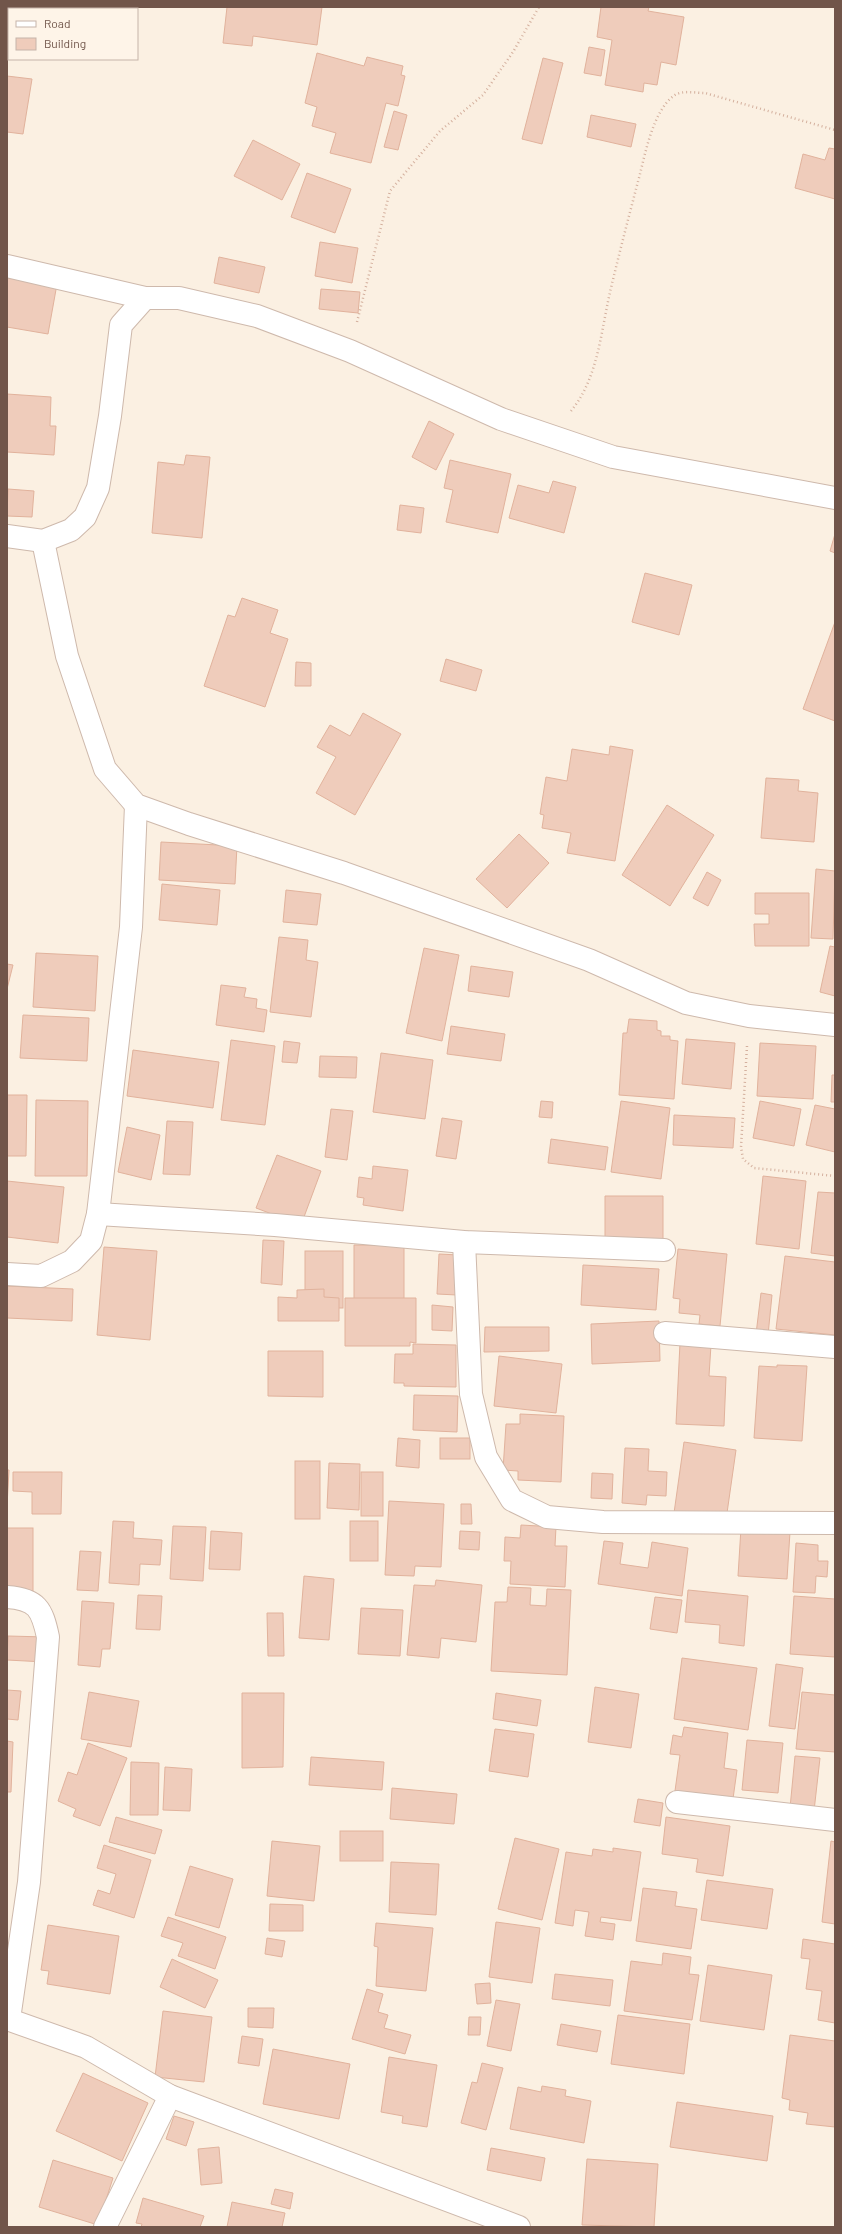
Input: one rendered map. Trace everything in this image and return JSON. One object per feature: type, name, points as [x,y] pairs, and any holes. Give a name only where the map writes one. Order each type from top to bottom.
[{"type":"street","points":[[7,266],[145,298],[179,298],[257,316],[350,351],[501,419],[613,457],[835,498]]},
{"type":"street","points":[[7,536],[43,540],[71,530],[85,518],[98,488],[110,416],[122,325],[145,298]]},
{"type":"street","points":[[43,540],[67,656],[105,769],[136,805],[188,824],[344,873],[582,958],[686,1003],[749,1016],[835,1025]]},
{"type":"street","points":[[7,1274],[40,1276],[72,1261],[91,1241],[98,1214],[131,927],[136,805]]},
{"type":"street","points":[[98,1214],[275,1225],[464,1242],[664,1250]]},
{"type":"street","points":[[464,1242],[470,1394],[486,1457],[512,1500],[547,1517],[603,1522],[835,1523]]},
{"type":"street","points":[[665,1333],[835,1347]]},
{"type":"street","points":[[7,1597],[17,1598],[36,1605],[44,1616],[48,1637],[29,1882],[8,2019],[86,2047],[170,2096],[519,2227]]},
{"type":"street","points":[[677,1802],[835,1820]]},
{"type":"street","points":[[105,2227],[170,2096]]},
{"type":"path","points":[[350,351],[390,191],[440,131],[483,96],[513,52],[539,7]]},
{"type":"path","points":[[550,436],[581,398],[596,358],[610,290],[648,140],[664,106],[676,94],[688,92],[705,93],[835,130]]},
{"type":"path","points":[[749,1016],[741,1147],[743,1160],[754,1168],[835,1176]]},
{"type":"building","points":[[13,7],[67,7],[67,8]]},
{"type":"building","points":[[227,7],[322,7],[317,45],[253,36],[252,46],[223,43]]},
{"type":"building","points":[[601,7],[649,7],[648,11],[684,17],[676,65],[661,62],[657,85],[644,83],[643,92],[605,85],[612,40],[597,37]]},
{"type":"building","points":[[589,47],[605,50],[601,76],[584,73]]},
{"type":"building","points":[[317,53],[364,66],[367,57],[403,66],[401,75],[405,76],[398,106],[386,103],[371,163],[330,153],[336,133],[312,126],[317,107],[305,103]]},
{"type":"building","points":[[543,58],[563,63],[542,144],[522,139]]},
{"type":"building","points":[[7,76],[32,79],[23,134],[7,132]]},
{"type":"building","points":[[394,111],[407,115],[398,150],[384,147]]},
{"type":"building","points":[[591,115],[636,124],[631,147],[587,137]]},
{"type":"building","points":[[253,140],[300,164],[282,200],[234,176]]},
{"type":"building","points":[[829,148],[835,149],[835,199],[795,188],[803,154],[825,160]]},
{"type":"building","points":[[307,173],[351,189],[335,233],[291,217]]},
{"type":"building","points":[[320,242],[358,248],[352,283],[315,276]]},
{"type":"building","points":[[219,257],[265,267],[259,293],[214,283]]},
{"type":"building","points":[[7,275],[57,284],[48,334],[7,327]]},
{"type":"building","points":[[321,289],[360,292],[358,313],[319,309]]},
{"type":"building","points":[[7,394],[51,397],[50,426],[56,426],[54,455],[7,452]]},
{"type":"building","points":[[429,421],[454,434],[436,470],[412,457]]},
{"type":"building","points":[[186,455],[210,457],[202,538],[152,533],[158,462],[184,465]]},
{"type":"building","points":[[450,460],[511,474],[498,533],[446,522],[453,490],[444,488]]},
{"type":"building","points":[[553,481],[576,487],[564,533],[509,518],[518,485],[549,493]]},
{"type":"building","points":[[8,489],[34,491],[32,517],[7,516]]},
{"type":"building","points":[[400,505],[424,508],[421,533],[397,530]]},
{"type":"building","points":[[835,534],[835,553],[830,551]]},
{"type":"building","points":[[645,573],[692,585],[679,635],[632,622]]},
{"type":"building","points":[[242,598],[278,610],[270,633],[288,639],[265,707],[204,686],[228,615],[235,617]]},
{"type":"building","points":[[835,622],[835,721],[803,709]]},
{"type":"building","points":[[446,659],[482,670],[476,691],[440,681]]},
{"type":"building","points":[[296,662],[311,663],[311,686],[295,686]]},
{"type":"building","points":[[363,713],[401,734],[355,815],[316,793],[336,757],[317,747],[330,725],[350,736]]},
{"type":"building","points":[[610,746],[633,750],[615,861],[567,853],[571,833],[542,828],[544,815],[540,814],[546,777],[567,781],[572,749],[609,755]]},
{"type":"building","points":[[766,778],[799,780],[798,791],[818,793],[814,842],[761,838]]},
{"type":"building","points":[[667,805],[714,835],[670,906],[622,875]]},
{"type":"building","points":[[519,834],[549,863],[507,908],[476,879]]},
{"type":"building","points":[[161,842],[237,846],[235,884],[159,880]]},
{"type":"building","points":[[816,869],[835,871],[833,939],[811,938]]},
{"type":"building","points":[[707,872],[721,880],[708,906],[693,898]]},
{"type":"building","points":[[162,884],[220,890],[217,925],[159,920]]},
{"type":"building","points":[[286,890],[321,894],[317,925],[283,922]]},
{"type":"building","points":[[755,893],[809,893],[809,946],[755,946],[754,924],[769,924],[769,914],[755,914]]},
{"type":"building","points":[[279,937],[308,940],[306,960],[318,962],[311,1017],[270,1012]]},
{"type":"building","points":[[830,946],[835,947],[835,996],[820,992]]},
{"type":"building","points":[[424,948],[459,955],[442,1041],[406,1033]]},
{"type":"building","points":[[36,953],[98,956],[95,1011],[33,1007]]},
{"type":"building","points":[[7,964],[13,965],[7,989]]},
{"type":"building","points":[[471,966],[513,972],[509,997],[468,991]]},
{"type":"building","points":[[221,985],[246,988],[244,997],[257,999],[256,1008],[267,1010],[264,1032],[216,1025]]},
{"type":"building","points":[[23,1015],[89,1018],[87,1061],[20,1058]]},
{"type":"building","points":[[629,1019],[657,1021],[657,1030],[661,1031],[661,1036],[670,1036],[670,1040],[678,1041],[674,1099],[619,1095],[623,1033],[627,1033]]},
{"type":"building","points":[[451,1026],[505,1034],[501,1061],[447,1054]]},
{"type":"building","points":[[686,1039],[735,1043],[731,1089],[682,1084]]},
{"type":"building","points":[[231,1040],[275,1046],[265,1125],[221,1120]]},
{"type":"building","points":[[284,1041],[300,1043],[297,1063],[282,1062]]},
{"type":"building","points":[[760,1043],[816,1046],[813,1099],[757,1096]]},
{"type":"building","points":[[133,1050],[219,1062],[213,1108],[127,1096]]},
{"type":"building","points":[[381,1053],[433,1060],[425,1119],[373,1112]]},
{"type":"building","points":[[320,1056],[357,1057],[356,1078],[319,1077]]},
{"type":"building","points":[[832,1075],[835,1075],[835,1102],[831,1102]]},
{"type":"building","points":[[7,1095],[27,1095],[26,1156],[7,1156]]},
{"type":"building","points":[[36,1100],[88,1101],[87,1176],[35,1176]]},
{"type":"building","points":[[541,1101],[553,1102],[552,1118],[539,1117]]},
{"type":"building","points":[[621,1101],[670,1108],[661,1179],[611,1172]]},
{"type":"building","points":[[760,1101],[801,1109],[794,1146],[753,1138]]},
{"type":"building","points":[[815,1105],[835,1109],[835,1152],[806,1145]]},
{"type":"building","points":[[331,1109],[353,1111],[347,1160],[325,1157]]},
{"type":"building","points":[[674,1115],[735,1118],[733,1148],[673,1145]]},
{"type":"building","points":[[442,1118],[462,1121],[456,1159],[436,1156]]},
{"type":"building","points":[[167,1121],[193,1122],[190,1175],[163,1174]]},
{"type":"building","points":[[127,1127],[160,1135],[151,1180],[118,1172]]},
{"type":"building","points":[[551,1139],[608,1147],[605,1170],[548,1163]]},
{"type":"building","points":[[277,1155],[321,1171],[301,1225],[256,1208]]},
{"type":"building","points":[[373,1166],[408,1170],[403,1211],[363,1205],[364,1198],[357,1197],[359,1177],[372,1179]]},
{"type":"building","points":[[763,1176],[806,1181],[799,1249],[756,1244]]},
{"type":"building","points":[[7,1181],[64,1187],[58,1243],[7,1237]]},
{"type":"building","points":[[818,1192],[835,1193],[835,1256],[811,1253]]},
{"type":"building","points":[[605,1196],[663,1196],[663,1243],[605,1242]]},
{"type":"building","points":[[263,1240],[284,1241],[282,1285],[261,1283]]},
{"type":"building","points":[[354,1245],[404,1245],[404,1302],[354,1303]]},
{"type":"building","points":[[104,1247],[157,1251],[150,1340],[97,1335]]},
{"type":"building","points":[[678,1249],[727,1254],[720,1326],[699,1324],[700,1315],[679,1313],[680,1299],[673,1298]]},
{"type":"building","points":[[305,1251],[343,1251],[343,1308],[305,1308]]},
{"type":"building","points":[[439,1254],[459,1255],[457,1295],[437,1294]]},
{"type":"building","points":[[785,1256],[835,1262],[835,1335],[776,1329]]},
{"type":"building","points":[[583,1265],[659,1269],[656,1310],[581,1305]]},
{"type":"building","points":[[7,1286],[73,1289],[72,1321],[7,1318]]},
{"type":"building","points":[[324,1289],[324,1297],[339,1298],[339,1321],[278,1321],[278,1297],[297,1298],[297,1290]]},
{"type":"building","points":[[761,1293],[772,1295],[768,1335],[756,1334]]},
{"type":"building","points":[[345,1298],[416,1298],[416,1343],[410,1342],[410,1346],[345,1346]]},
{"type":"building","points":[[432,1305],[453,1307],[452,1331],[432,1330]]},
{"type":"building","points":[[659,1321],[660,1361],[592,1364],[591,1324]]},
{"type":"building","points":[[485,1327],[549,1327],[549,1351],[484,1352]]},
{"type":"building","points":[[680,1343],[711,1345],[709,1376],[726,1377],[724,1426],[676,1424]]},
{"type":"building","points":[[413,1344],[456,1345],[456,1387],[404,1386],[404,1383],[394,1383],[395,1354],[413,1354]]},
{"type":"building","points":[[268,1351],[323,1351],[323,1397],[268,1396]]},
{"type":"building","points":[[499,1356],[562,1364],[556,1413],[494,1406]]},
{"type":"building","points":[[777,1365],[807,1366],[802,1441],[754,1438],[759,1366],[777,1367]]},
{"type":"building","points":[[414,1395],[458,1396],[457,1432],[413,1430]]},
{"type":"building","points":[[520,1414],[564,1416],[561,1482],[518,1480],[518,1471],[503,1470],[506,1424],[520,1424]]},
{"type":"building","points":[[398,1438],[420,1440],[419,1468],[396,1466]]},
{"type":"building","points":[[440,1438],[470,1438],[470,1459],[440,1459]]},
{"type":"building","points":[[684,1442],[736,1450],[726,1520],[674,1513]]},
{"type":"building","points":[[625,1448],[649,1449],[648,1471],[667,1472],[666,1496],[647,1495],[646,1505],[622,1503]]},
{"type":"building","points":[[295,1461],[320,1461],[320,1519],[295,1519]]},
{"type":"building","points":[[329,1463],[360,1464],[359,1510],[327,1508]]},
{"type":"building","points":[[7,1470],[9,1470],[7,1506]]},
{"type":"building","points":[[13,1472],[62,1472],[61,1514],[32,1514],[32,1492],[13,1491]]},
{"type":"building","points":[[361,1472],[383,1472],[383,1516],[361,1516]]},
{"type":"building","points":[[592,1473],[613,1474],[612,1499],[591,1498]]},
{"type":"building","points":[[389,1501],[444,1504],[441,1567],[415,1566],[414,1576],[385,1575]]},
{"type":"building","points":[[461,1504],[471,1504],[472,1524],[461,1524]]},
{"type":"building","points":[[113,1521],[134,1522],[133,1538],[162,1540],[160,1565],[140,1564],[139,1585],[109,1583]]},
{"type":"building","points":[[350,1521],[378,1521],[378,1561],[350,1561]]},
{"type":"building","points":[[521,1525],[556,1527],[555,1546],[567,1546],[565,1587],[510,1584],[511,1561],[504,1561],[505,1537],[520,1538]]},
{"type":"building","points":[[173,1526],[206,1527],[203,1581],[170,1579]]},
{"type":"building","points":[[7,1528],[33,1528],[33,1591],[7,1591]]},
{"type":"building","points":[[741,1528],[790,1532],[787,1579],[738,1576]]},
{"type":"building","points":[[211,1531],[242,1533],[240,1570],[209,1569]]},
{"type":"building","points":[[460,1531],[480,1532],[479,1550],[459,1549]]},
{"type":"building","points":[[604,1541],[623,1543],[620,1564],[648,1568],[652,1542],[688,1548],[682,1596],[598,1584]]},
{"type":"building","points":[[796,1543],[818,1545],[818,1561],[828,1561],[827,1577],[816,1576],[815,1593],[793,1592]]},
{"type":"building","points":[[80,1551],[101,1552],[98,1591],[77,1590]]},
{"type":"building","points":[[304,1576],[334,1579],[329,1640],[299,1638]]},
{"type":"building","points":[[436,1580],[482,1585],[476,1642],[441,1638],[439,1658],[407,1655],[414,1585],[435,1586]]},
{"type":"building","points":[[508,1587],[531,1588],[530,1605],[546,1606],[547,1589],[571,1590],[567,1675],[491,1671],[495,1602],[507,1602]]},
{"type":"building","points":[[688,1590],[748,1596],[744,1646],[719,1643],[720,1625],[685,1622]]},
{"type":"building","points":[[138,1595],[162,1596],[160,1630],[136,1629]]},
{"type":"building","points":[[794,1596],[835,1599],[835,1657],[790,1654]]},
{"type":"building","points":[[655,1597],[682,1600],[677,1633],[650,1629]]},
{"type":"building","points":[[82,1601],[114,1603],[110,1649],[102,1649],[100,1667],[78,1665]]},
{"type":"building","points":[[361,1608],[403,1610],[400,1656],[358,1654]]},
{"type":"building","points":[[267,1613],[283,1613],[284,1656],[268,1656]]},
{"type":"building","points":[[8,1636],[46,1637],[45,1662],[7,1660]]},
{"type":"building","points":[[682,1658],[757,1668],[748,1730],[674,1719]]},
{"type":"building","points":[[776,1664],[803,1668],[795,1729],[769,1726]]},
{"type":"building","points":[[595,1687],[639,1694],[631,1748],[588,1742]]},
{"type":"building","points":[[7,1690],[21,1691],[18,1720],[7,1719]]},
{"type":"building","points":[[89,1692],[139,1701],[131,1747],[81,1739]]},
{"type":"building","points":[[802,1692],[835,1695],[835,1752],[796,1749]]},
{"type":"building","points":[[242,1693],[284,1693],[283,1767],[242,1768]]},
{"type":"building","points":[[496,1693],[541,1700],[537,1726],[493,1719]]},
{"type":"building","points":[[684,1727],[728,1733],[724,1768],[737,1770],[732,1806],[674,1798],[680,1755],[670,1754],[673,1735],[682,1737]]},
{"type":"building","points":[[495,1729],[534,1734],[528,1777],[489,1771]]},
{"type":"building","points":[[747,1740],[783,1743],[778,1793],[742,1790]]},
{"type":"building","points":[[7,1741],[13,1742],[11,1792],[7,1792]]},
{"type":"building","points":[[88,1743],[127,1758],[100,1826],[73,1816],[76,1809],[58,1801],[68,1772],[77,1775]]},
{"type":"building","points":[[795,1756],[820,1758],[814,1811],[790,1808]]},
{"type":"building","points":[[311,1757],[384,1762],[382,1790],[309,1785]]},
{"type":"building","points":[[131,1762],[159,1763],[158,1815],[130,1815]]},
{"type":"building","points":[[165,1767],[192,1769],[190,1811],[163,1810]]},
{"type":"building","points":[[392,1788],[457,1794],[454,1824],[390,1819]]},
{"type":"building","points":[[638,1799],[663,1803],[660,1826],[634,1822]]},
{"type":"building","points":[[116,1817],[162,1830],[155,1854],[109,1842]]},
{"type":"building","points":[[666,1817],[730,1826],[723,1876],[696,1872],[698,1859],[662,1854]]},
{"type":"building","points":[[340,1831],[383,1831],[383,1861],[340,1861]]},
{"type":"building","points":[[515,1838],[559,1849],[542,1920],[498,1909]]},
{"type":"building","points":[[272,1841],[320,1846],[314,1901],[267,1896]]},
{"type":"building","points":[[831,1841],[835,1842],[835,1924],[822,1922]]},
{"type":"building","points":[[104,1845],[151,1860],[134,1918],[93,1905],[98,1890],[110,1894],[116,1874],[97,1868]]},
{"type":"building","points":[[613,1848],[641,1852],[631,1921],[601,1917],[600,1922],[615,1924],[613,1940],[585,1936],[589,1912],[575,1910],[573,1926],[555,1923],[566,1852],[592,1856],[593,1849],[613,1852]]},
{"type":"building","points":[[391,1862],[439,1864],[436,1915],[389,1912]]},
{"type":"building","points":[[190,1866],[233,1879],[219,1928],[175,1915]]},
{"type":"building","points":[[707,1880],[773,1889],[767,1929],[701,1920]]},
{"type":"building","points":[[643,1888],[677,1892],[675,1906],[697,1909],[691,1949],[636,1941]]},
{"type":"building","points":[[270,1904],[303,1905],[303,1931],[269,1931]]},
{"type":"building","points":[[168,1917],[226,1937],[215,1969],[178,1956],[183,1943],[161,1936]]},
{"type":"building","points":[[496,1922],[540,1928],[532,1983],[489,1977]]},
{"type":"building","points":[[376,1923],[433,1928],[426,1991],[376,1986],[378,1947],[374,1946]]},
{"type":"building","points":[[48,1925],[119,1936],[110,1994],[47,1984],[49,1971],[41,1970]]},
{"type":"building","points":[[267,1938],[285,1941],[282,1957],[265,1954]]},
{"type":"building","points":[[803,1939],[835,1944],[835,2023],[818,2020],[822,1991],[806,1989],[810,1959],[801,1958]]},
{"type":"building","points":[[663,1953],[691,1957],[689,1974],[699,1975],[692,2020],[624,2011],[631,1961],[662,1965]]},
{"type":"building","points":[[172,1959],[218,1980],[205,2008],[160,1987]]},
{"type":"building","points":[[708,1965],[772,1975],[764,2030],[700,2021]]},
{"type":"building","points":[[555,1974],[613,1980],[610,2006],[552,1999]]},
{"type":"building","points":[[490,1983],[491,2003],[477,2004],[475,1984]]},
{"type":"building","points":[[367,1989],[383,1994],[378,2012],[388,2015],[384,2028],[411,2035],[405,2054],[352,2039]]},
{"type":"building","points":[[496,2000],[520,2004],[511,2051],[487,2046]]},
{"type":"building","points":[[248,2008],[274,2008],[273,2028],[248,2027]]},
{"type":"building","points":[[163,2011],[212,2017],[204,2082],[155,2077]]},
{"type":"building","points":[[618,2015],[690,2024],[684,2074],[611,2064]]},
{"type":"building","points":[[469,2017],[481,2017],[480,2035],[468,2035]]},
{"type":"building","points":[[561,2024],[601,2031],[597,2052],[557,2045]]},
{"type":"building","points":[[790,2035],[835,2041],[835,2127],[806,2124],[808,2113],[789,2110],[790,2100],[782,2098]]},
{"type":"building","points":[[242,2036],[263,2039],[259,2066],[238,2063]]},
{"type":"building","points":[[273,2049],[350,2064],[339,2119],[263,2104]]},
{"type":"building","points":[[389,2057],[437,2065],[427,2127],[402,2123],[403,2116],[381,2112]]},
{"type":"building","points":[[482,2063],[503,2068],[486,2130],[461,2123],[472,2082],[477,2083]]},
{"type":"building","points":[[83,2073],[148,2103],[122,2161],[56,2131]]},
{"type":"building","points":[[542,2086],[566,2090],[565,2096],[591,2101],[584,2143],[510,2129],[518,2087],[541,2092]]},
{"type":"building","points":[[677,2102],[773,2116],[767,2161],[670,2147]]},
{"type":"building","points":[[174,2116],[194,2122],[186,2146],[166,2139]]},
{"type":"building","points":[[219,2147],[222,2183],[201,2185],[198,2149]]},
{"type":"building","points":[[491,2148],[545,2158],[541,2181],[487,2170]]},
{"type":"building","points":[[587,2159],[658,2164],[654,2227],[582,2225]]},
{"type":"building","points":[[53,2160],[113,2178],[98,2225],[39,2207]]},
{"type":"building","points":[[275,2189],[293,2193],[290,2209],[271,2204]]},
{"type":"building","points":[[143,2198],[204,2216],[200,2227],[141,2227],[142,2224],[136,2223]]},
{"type":"building","points":[[232,2202],[285,2213],[282,2227],[227,2227]]}]
